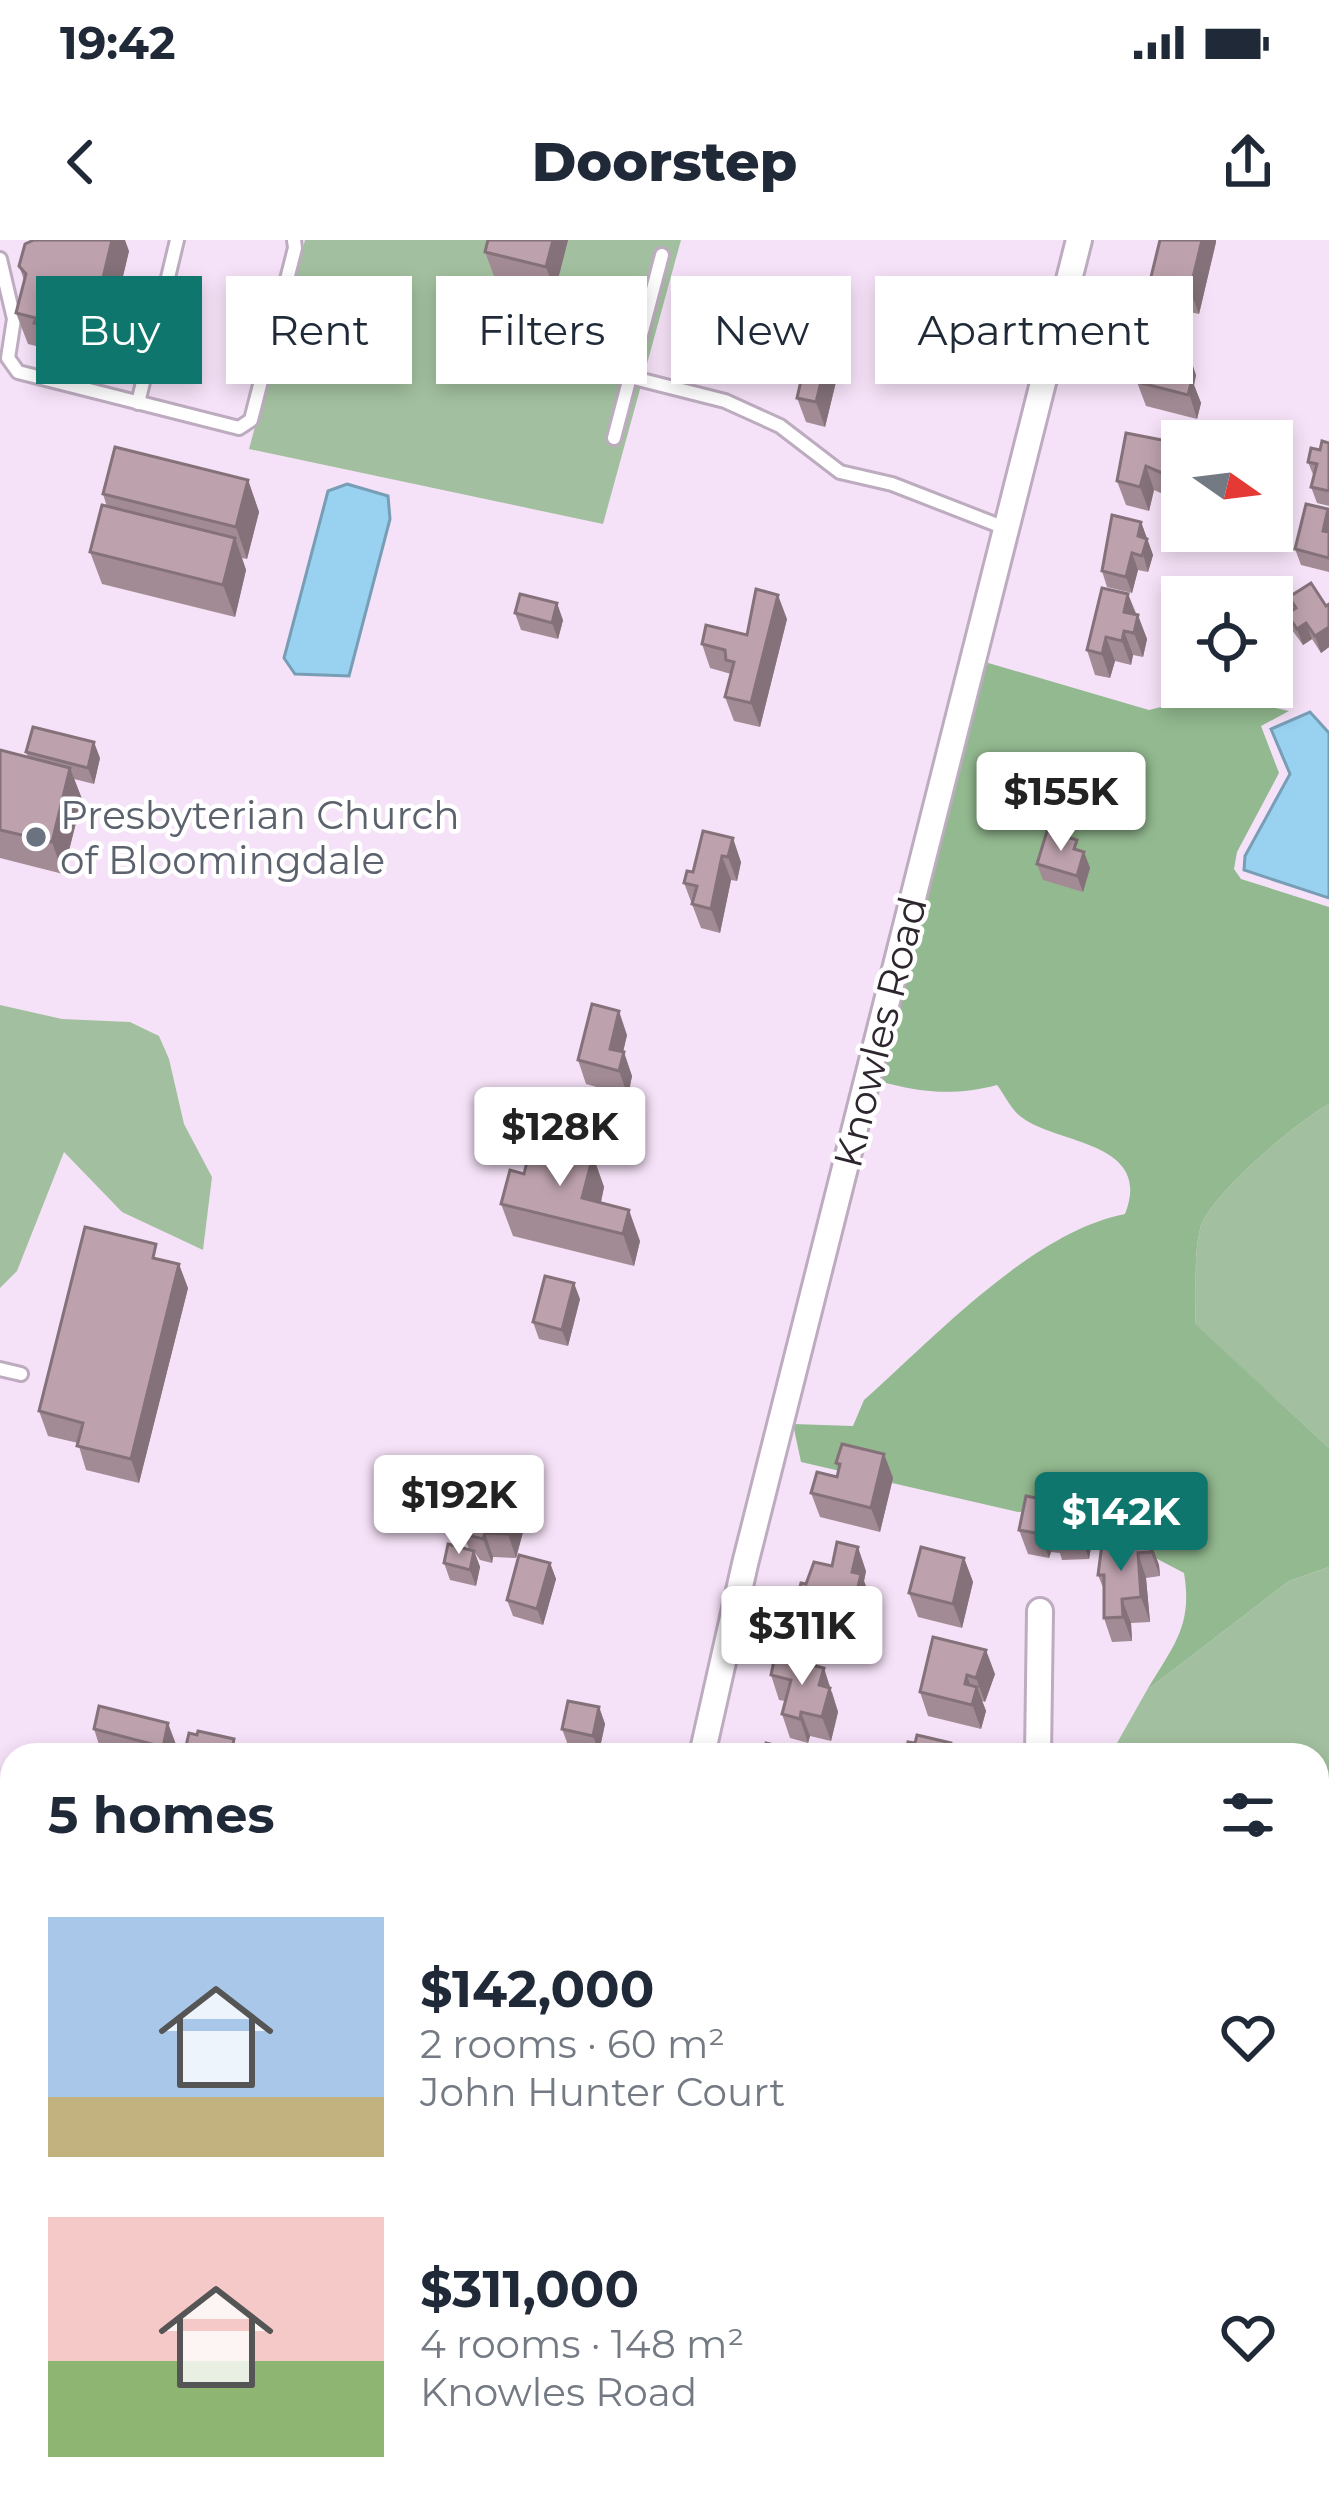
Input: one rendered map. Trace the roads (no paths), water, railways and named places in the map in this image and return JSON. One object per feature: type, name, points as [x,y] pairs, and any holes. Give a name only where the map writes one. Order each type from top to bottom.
[{"type":"street","name":"Knowles Road","points":[[705,1743],[1079,240]]},
{"type":"street","points":[[1038,1743],[1040,1611]]},
{"type":"lane","points":[[138,403],[177,240]]},
{"type":"lane","points":[[0,260],[14,319],[8,358],[18,372],[239,428],[251,420],[294,240]]},
{"type":"lane","points":[[647,312],[662,255]]},
{"type":"lane","points":[[647,381],[725,401],[780,426],[840,472],[892,484],[1006,529]]},
{"type":"lane","points":[[614,438],[628,384]]},
{"type":"lane","points":[[0,1369],[21,1374]]},
{"type":"water","points":[[347,484],[388,496],[390,519],[349,676],[295,674],[284,658],[328,491]]},
{"type":"water","points":[[1310,712],[1329,733],[1329,898],[1244,870],[1245,856],[1290,774],[1271,729]]},
{"type":"place","name":"Presbyterian Church of Bloomingdale","points":[[36,837]]}]
